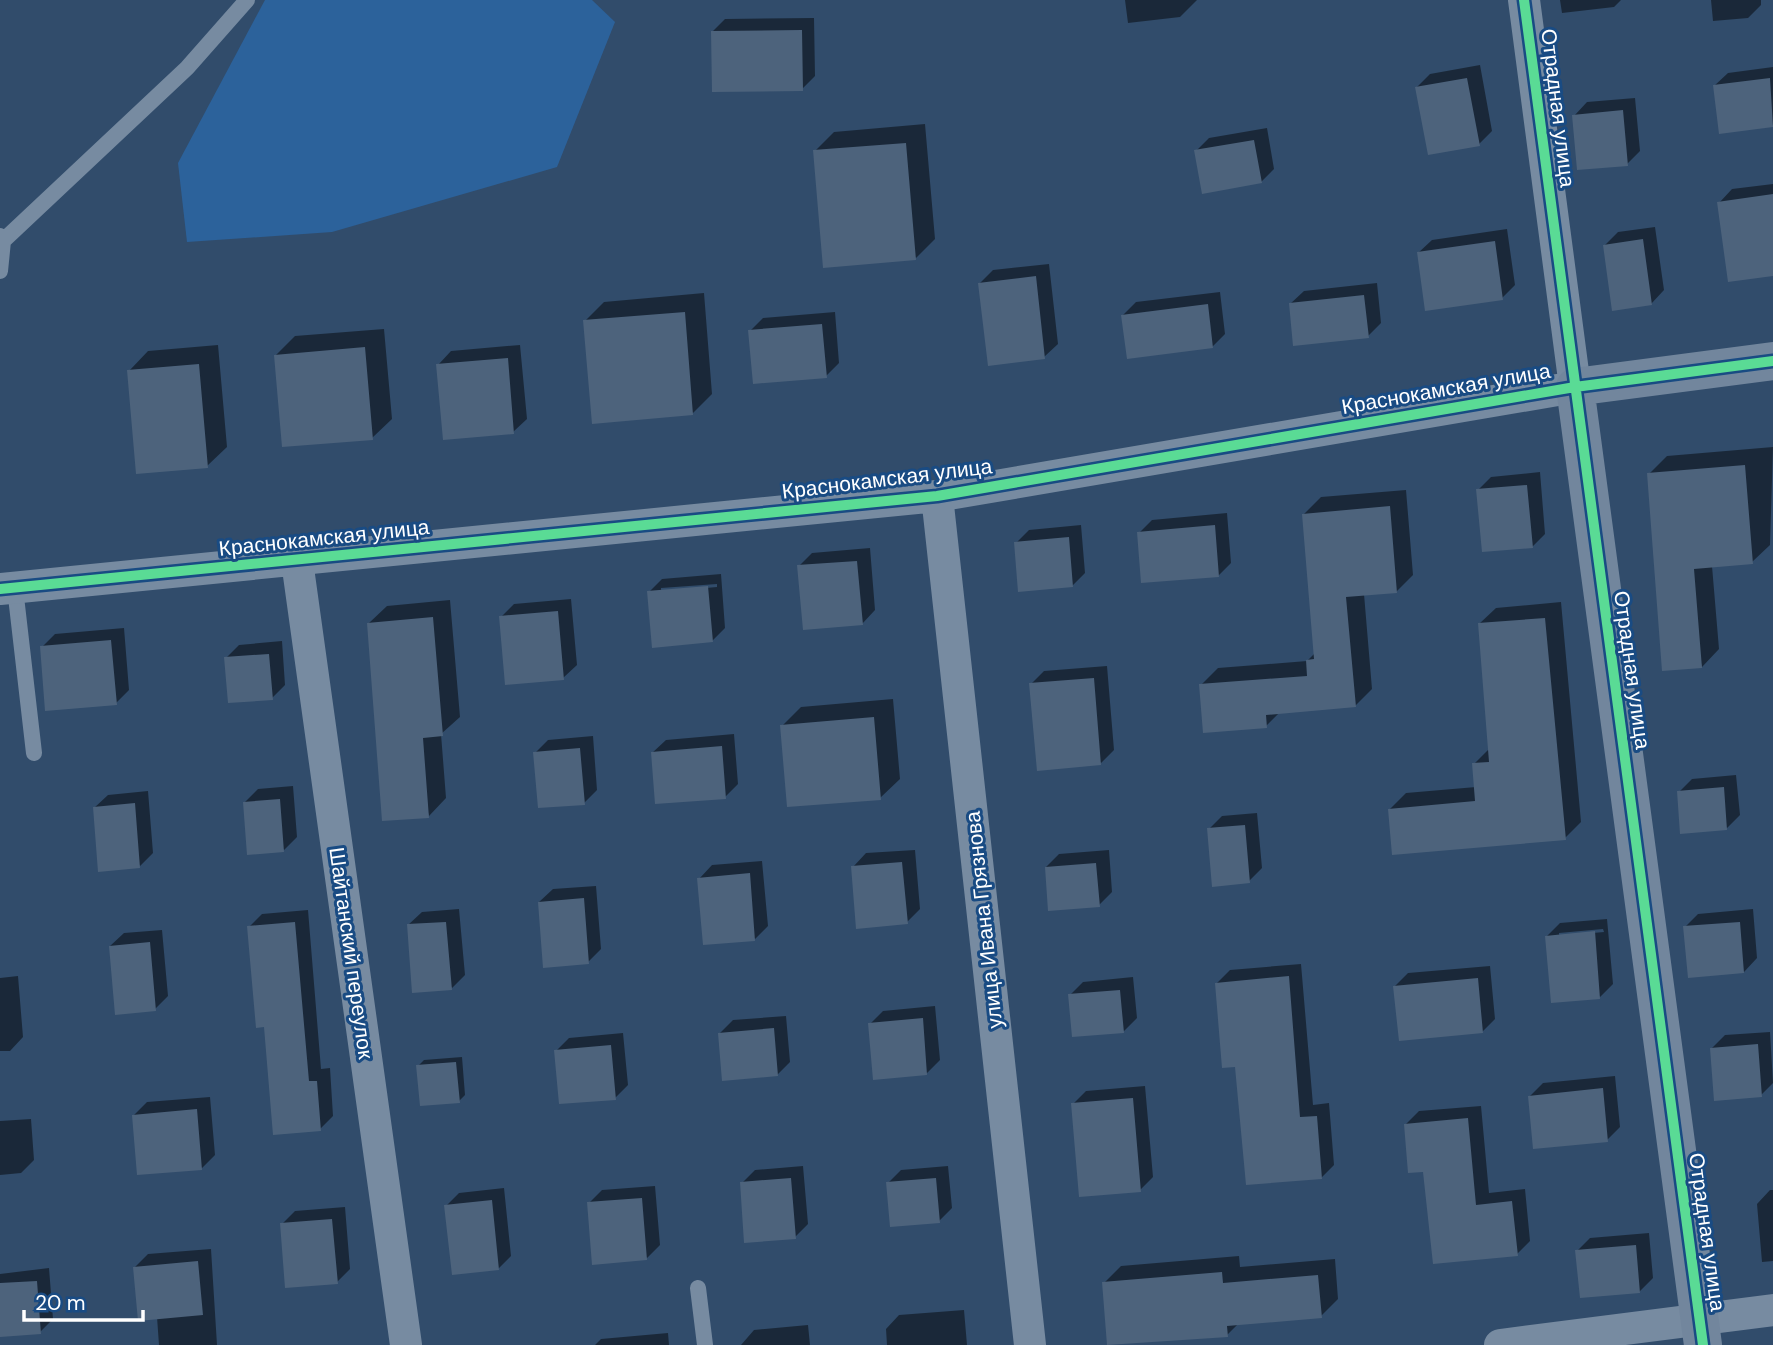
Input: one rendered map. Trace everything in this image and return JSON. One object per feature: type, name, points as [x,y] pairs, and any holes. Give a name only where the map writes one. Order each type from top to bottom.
[{"type":"street","name":"Отрадная улица","points":[[1524,0],[1702,1332]]},
{"type":"street","name":"Краснокамская улица","points":[[7,588],[937,496],[1575,387],[1773,361]]},
{"type":"street","name":"улица Ивана Грязнова","points":[[937,496],[1030,1345]]},
{"type":"street","name":"Шайтанский переулок","points":[[297,561],[406,1345]]},
{"type":"street","points":[[1500,1345],[1702,1332],[1773,1310]]},
{"type":"lane","points":[[0,271],[1,238],[187,68],[247,0]]},
{"type":"lane","points":[[7,588],[34,753]]},
{"type":"lane","points":[[698,1289],[705,1345]]},
{"type":"shaded area","points":[[265,0],[592,0],[615,22],[557,167],[332,232],[187,242],[178,163]]},
{"type":"building","points":[[802,30],[803,91],[712,92],[711,31]]},
{"type":"building","points":[[1467,78],[1480,146],[1428,155],[1415,87]]},
{"type":"building","points":[[1770,78],[1773,127],[1719,134],[1713,85]]},
{"type":"building","points":[[1623,110],[1628,166],[1577,170],[1572,115]]},
{"type":"building","points":[[1254,140],[1262,183],[1202,194],[1194,150]]},
{"type":"building","points":[[906,143],[916,260],[823,268],[813,150]]},
{"type":"building","points":[[1773,194],[1773,276],[1728,282],[1717,202]]},
{"type":"building","points":[[1643,239],[1652,305],[1612,311],[1603,245]]},
{"type":"building","points":[[1495,241],[1503,300],[1425,311],[1417,252]]},
{"type":"building","points":[[1036,276],[1045,359],[988,366],[978,283]]},
{"type":"building","points":[[1364,295],[1369,338],[1293,346],[1289,303]]},
{"type":"building","points":[[1208,304],[1213,348],[1127,359],[1121,315]]},
{"type":"building","points":[[685,312],[693,415],[592,424],[583,320]]},
{"type":"building","points":[[822,324],[827,378],[753,384],[748,330]]},
{"type":"building","points":[[365,347],[373,440],[282,447],[274,355]]},
{"type":"building","points":[[508,358],[514,434],[443,440],[436,364]]},
{"type":"building","points":[[199,364],[208,468],[136,474],[127,370]]},
{"type":"building","points":[[1745,465],[1753,564],[1694,569],[1702,668],[1662,671],[1647,473]]},
{"type":"building","points":[[1527,485],[1533,548],[1482,552],[1476,489]]},
{"type":"building","points":[[1390,506],[1397,593],[1346,597],[1356,707],[1266,715],[1267,728],[1203,733],[1199,684],[1307,676],[1306,660],[1314,659],[1302,514]]},
{"type":"building","points":[[1215,525],[1219,577],[1141,583],[1137,532]]},
{"type":"building","points":[[1069,537],[1073,587],[1018,592],[1014,542]]},
{"type":"building","points":[[857,561],[863,625],[803,630],[797,565]]},
{"type":"building","points":[[708,586],[713,642],[652,648],[647,591]]},
{"type":"building","points":[[558,611],[564,680],[505,685],[499,616]]},
{"type":"building","points":[[433,617],[443,736],[423,738],[429,818],[382,821],[367,623]]},
{"type":"building","points":[[1545,618],[1566,840],[1392,855],[1388,809],[1475,801],[1472,763],[1489,762],[1478,623]]},
{"type":"building","points":[[111,640],[117,705],[45,711],[40,646]]},
{"type":"building","points":[[269,654],[273,700],[228,703],[224,657]]},
{"type":"building","points":[[1094,678],[1101,765],[1037,771],[1029,683]]},
{"type":"building","points":[[874,717],[881,800],[787,807],[780,725]]},
{"type":"building","points":[[722,746],[726,799],[655,804],[651,752]]},
{"type":"building","points":[[580,748],[585,805],[538,808],[533,752]]},
{"type":"building","points":[[1724,787],[1727,830],[1680,834],[1677,791]]},
{"type":"building","points":[[280,799],[284,852],[247,855],[243,802]]},
{"type":"building","points":[[135,803],[140,868],[98,872],[93,807]]},
{"type":"building","points":[[1245,825],[1250,883],[1212,887],[1207,828]]},
{"type":"building","points":[[902,862],[908,924],[856,929],[851,866]]},
{"type":"building","points":[[1096,863],[1100,907],[1048,911],[1045,867]]},
{"type":"building","points":[[750,873],[755,941],[703,945],[697,878]]},
{"type":"building","points":[[584,898],[589,964],[543,968],[538,902]]},
{"type":"building","points":[[295,922],[309,1081],[317,1081],[321,1131],[273,1135],[264,1027],[256,1028],[247,926]]},
{"type":"building","points":[[446,922],[452,990],[412,993],[407,924]]},
{"type":"building","points":[[1740,922],[1744,973],[1688,978],[1683,926]]},
{"type":"building","points":[[1595,931],[1600,999],[1551,1003],[1545,936]]},
{"type":"building","points":[[150,942],[156,1011],[115,1015],[109,946]]},
{"type":"building","points":[[1289,976],[1300,1117],[1317,1116],[1322,1179],[1246,1185],[1235,1067],[1222,1068],[1215,983]]},
{"type":"building","points":[[1478,978],[1483,1033],[1399,1041],[1393,986]]},
{"type":"building","points":[[1120,990],[1124,1033],[1072,1037],[1068,994]]},
{"type":"building","points":[[923,1018],[927,1075],[873,1080],[868,1023]]},
{"type":"building","points":[[774,1028],[778,1076],[722,1081],[718,1033]]},
{"type":"building","points":[[1758,1044],[1762,1097],[1714,1101],[1710,1048]]},
{"type":"building","points":[[611,1045],[616,1100],[559,1104],[554,1050]]},
{"type":"building","points":[[456,1062],[460,1103],[420,1106],[416,1065]]},
{"type":"building","points":[[1603,1088],[1608,1142],[1533,1149],[1528,1096]]},
{"type":"building","points":[[1133,1098],[1141,1192],[1079,1197],[1071,1103]]},
{"type":"building","points":[[197,1109],[202,1170],[137,1175],[132,1115]]},
{"type":"building","points":[[1468,1118],[1476,1205],[1512,1201],[1518,1256],[1433,1264],[1423,1172],[1408,1173],[1404,1124]]},
{"type":"building","points":[[791,1178],[796,1239],[744,1243],[740,1182]]},
{"type":"building","points":[[936,1178],[940,1223],[890,1227],[886,1182]]},
{"type":"building","points":[[642,1198],[647,1260],[592,1265],[587,1202]]},
{"type":"building","points":[[492,1200],[499,1270],[452,1275],[444,1205]]},
{"type":"building","points":[[332,1219],[338,1284],[285,1288],[280,1223]]},
{"type":"building","points":[[1636,1245],[1640,1293],[1580,1298],[1575,1250]]},
{"type":"building","points":[[198,1261],[203,1315],[138,1321],[133,1267]]},
{"type":"building","points":[[1222,1272],[1223,1283],[1318,1275],[1322,1318],[1227,1326],[1228,1337],[1107,1345],[1102,1282]]},
{"type":"building","points":[[37,1281],[41,1334],[0,1337],[0,1283]]},
{"type":"cycle path","points":[[1524,0],[1703,1345]]},
{"type":"cycle path","points":[[0,589],[937,496],[1575,387],[1773,361]]}]
